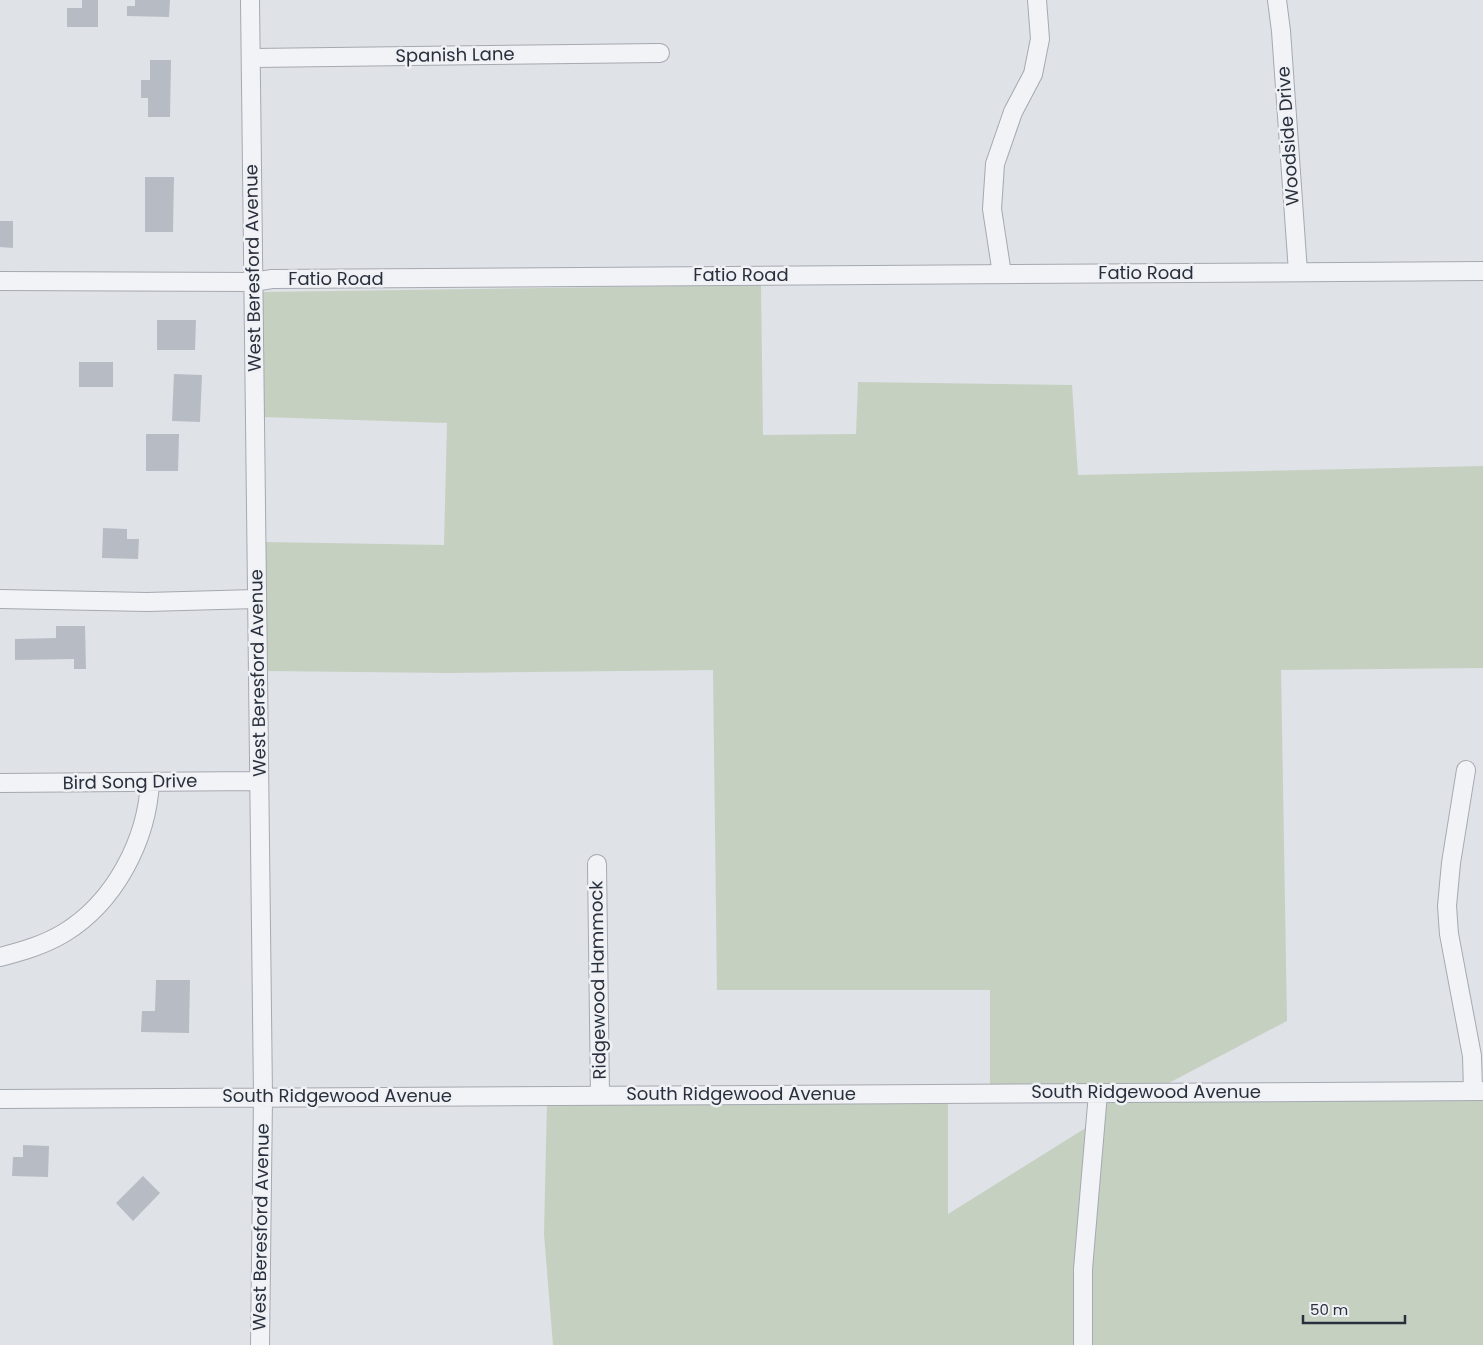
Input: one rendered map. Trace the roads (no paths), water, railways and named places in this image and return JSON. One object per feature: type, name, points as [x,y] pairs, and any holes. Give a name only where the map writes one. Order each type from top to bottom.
[{"type":"street","name":"West Beresford Avenue","points":[[250,0],[263,1097],[260,1345]]},
{"type":"street","points":[[1002,274],[992,209],[995,164],[1013,112],[1033,74],[1040,39],[1037,0]]},
{"type":"street","name":"Woodside Drive","points":[[1277,0],[1281,31],[1298,272]]},
{"type":"street","name":"Spanish Lane","points":[[251,58],[660,53]]},
{"type":"street","name":"Fatio Road","points":[[0,281],[253,282],[272,279],[1483,271]]},
{"type":"street","points":[[0,599],[147,602],[257,599]]},
{"type":"street","points":[[1466,770],[1451,863],[1447,906],[1449,934],[1478,1091]]},
{"type":"street","name":"Bird Song Drive","points":[[0,783],[259,780]]},
{"type":"street","points":[[0,957],[32,949],[65,932],[98,904],[115,883],[136,848],[149,800],[150,782]]},
{"type":"street","name":"Ridgewood Hammock","points":[[597,864],[600,1095]]},
{"type":"street","name":"South Ridgewood Avenue","points":[[0,1099],[1478,1091]]},
{"type":"street","points":[[1083,1345],[1083,1269],[1098,1093]]}]
